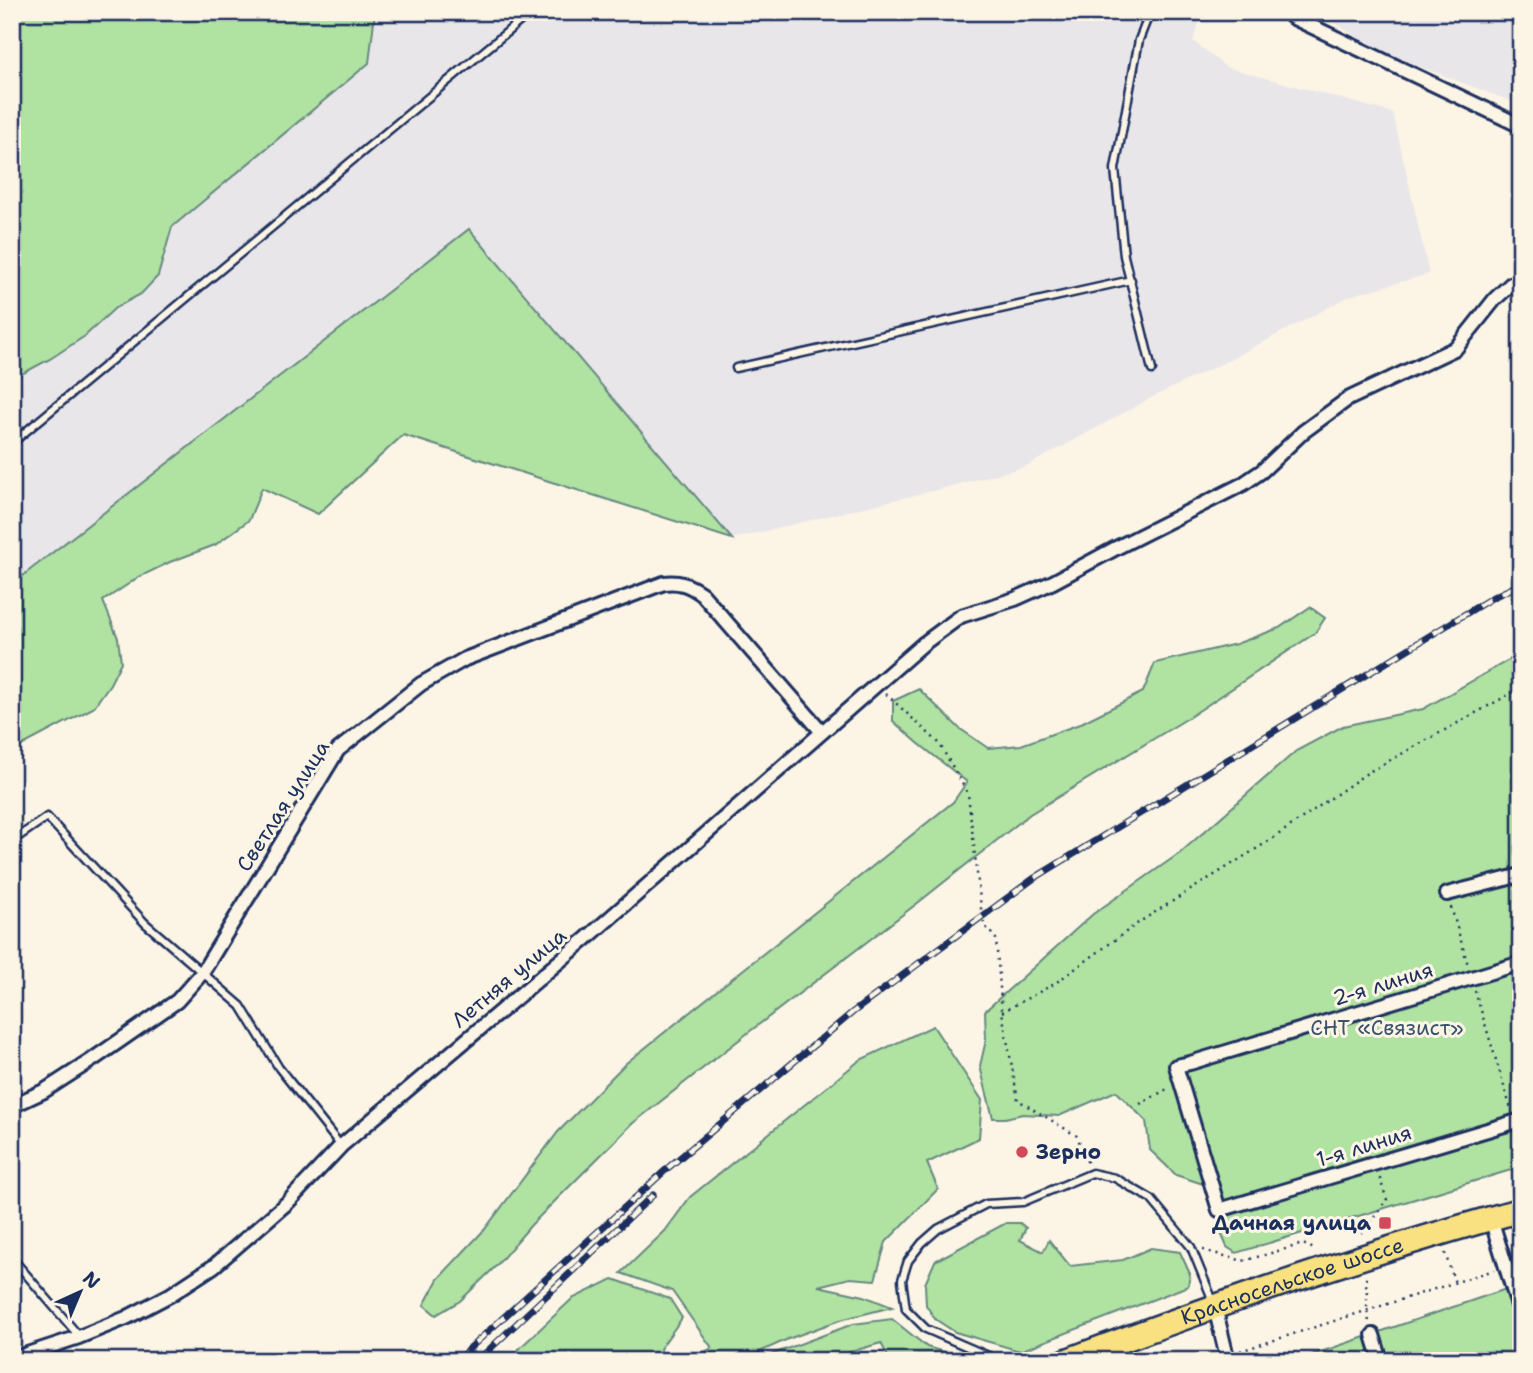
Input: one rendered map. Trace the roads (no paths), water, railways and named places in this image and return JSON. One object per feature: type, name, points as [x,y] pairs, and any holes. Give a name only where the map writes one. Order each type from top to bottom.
[{"type":"highway","name":"Красносельское шоссе","points":[[1079,1358],[1215,1307],[1405,1243],[1521,1210]]},
{"type":"street","points":[[1287,12],[1292,18],[1521,126]]},
{"type":"street","name":"Летняя улица","points":[[12,1359],[126,1318],[170,1295],[214,1266],[287,1203],[341,1146],[586,938],[923,644],[961,616],[1015,599],[1053,582],[1243,484],[1262,471],[1303,432],[1348,399],[1456,348],[1495,299],[1511,284],[1521,279]]},
{"type":"street","name":"Светлая улица","points":[[12,1106],[44,1091],[177,1001],[202,973],[338,750],[421,684],[466,659],[664,583],[677,582],[702,594],[822,732]]},
{"type":"street","points":[[1447,894],[1521,875]]},
{"type":"street","name":"2-я линия","points":[[1219,1210],[1176,1066],[1521,963]]},
{"type":"street","name":"1-я линия","points":[[1219,1210],[1518,1121]]},
{"type":"street","points":[[1491,1219],[1521,1315]]},
{"type":"street","points":[[1215,1307],[1227,1358]]},
{"type":"street","points":[[1373,1335],[1381,1361]]},
{"type":"lane","points":[[12,443],[531,12]]},
{"type":"lane","points":[[1150,12],[1139,40],[1115,169],[1124,256],[1152,370]]},
{"type":"lane","points":[[736,368],[1130,280]]},
{"type":"lane","points":[[12,841],[47,817],[145,923],[242,1006],[279,1068],[341,1146]]},
{"type":"lane","points":[[1000,1361],[926,1329],[906,1309],[902,1280],[908,1261],[938,1229],[986,1205],[1023,1202],[1092,1173],[1115,1178],[1151,1199],[1191,1247],[1215,1307]]},
{"type":"lane","points":[[12,1258],[79,1337]]},
{"type":"railway","points":[[457,1361],[669,1167],[853,1012],[1033,879],[1493,597],[1521,584]]},
{"type":"railway","points":[[477,1361],[653,1195]]},
{"type":"place","name":"Зерно","points":[[1022,1152]]},
{"type":"place","name":"Дачная улица","points":[[1385,1223]]},
{"type":"park label","name":"СНТ «Связист»","points":[[1387,1028]]}]
